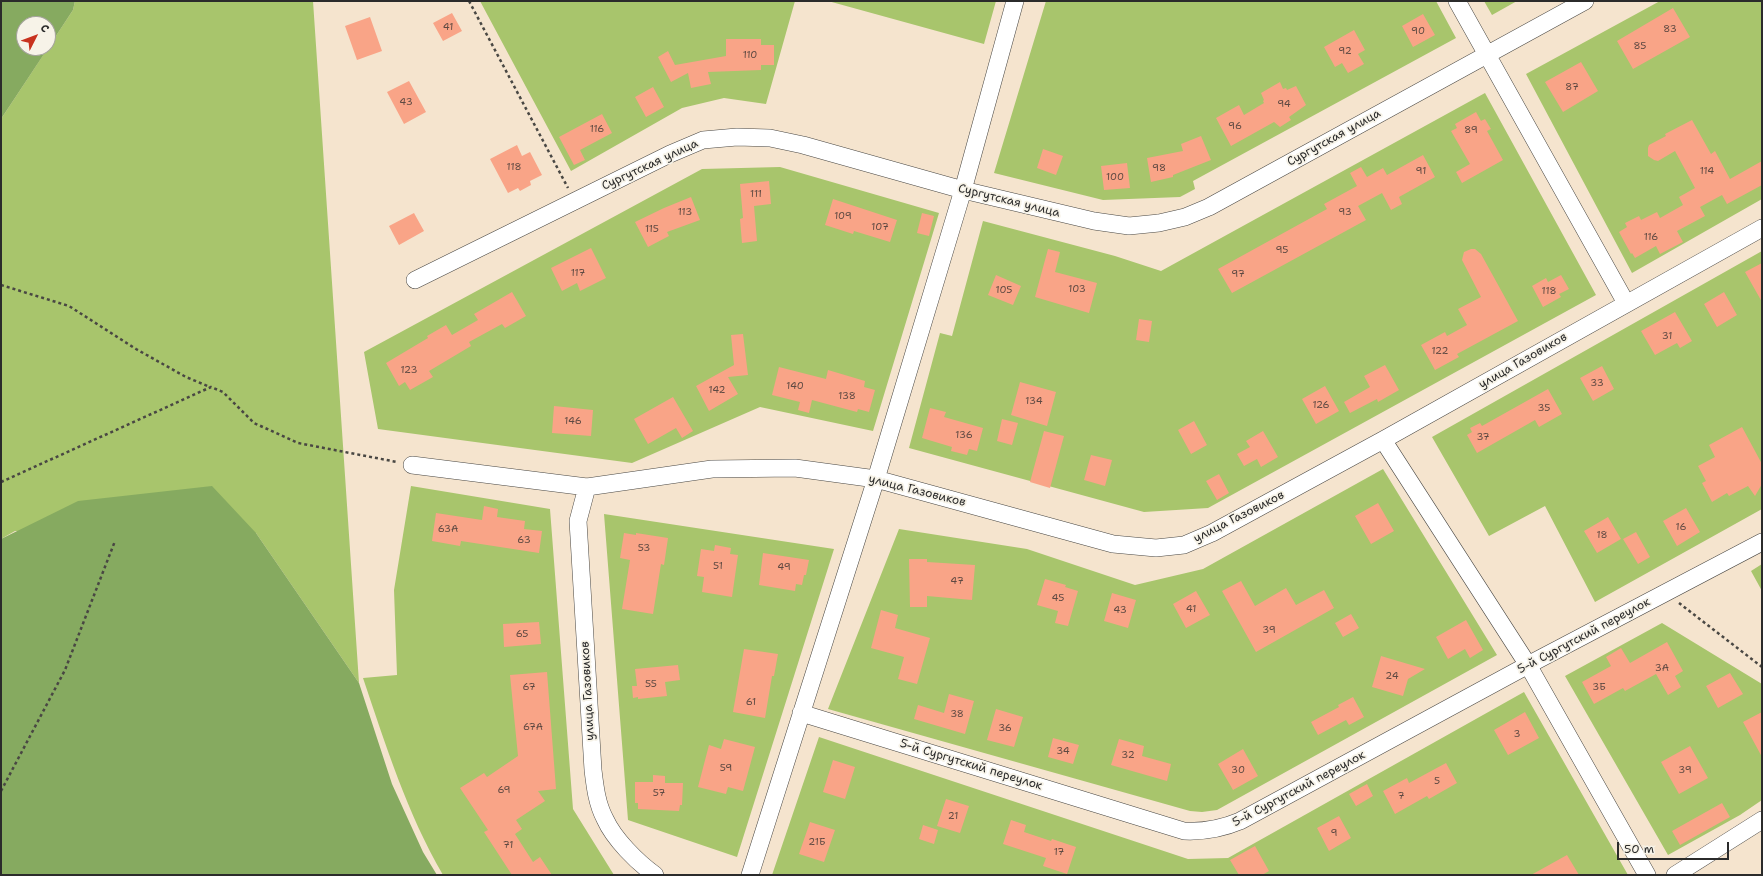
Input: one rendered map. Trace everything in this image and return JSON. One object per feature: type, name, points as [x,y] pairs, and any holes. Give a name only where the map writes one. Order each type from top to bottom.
[{"type":"street","points":[[750,875],[876,479],[963,190],[1015,1]]},
{"type":"street","points":[[1457,1],[1626,303]]},
{"type":"street","name":"Сургутская улица","points":[[415,280],[670,154],[703,140],[737,137],[770,138],[804,145],[963,190],[1094,221],[1129,226],[1159,223],[1185,217],[1209,207],[1585,1]]},
{"type":"street","name":"улица Газовиков","points":[[412,465],[587,487],[712,469],[795,468],[876,479],[1113,544],[1156,548],[1184,545],[1212,533],[1383,440],[1762,228]]},
{"type":"street","points":[[1383,440],[1528,664],[1647,875]]},
{"type":"street","name":"улица Газовиков","points":[[587,487],[578,521],[593,770],[596,794],[605,820],[622,844],[644,867],[655,875]]},
{"type":"street","name":"5-й Сургутский переулок","points":[[801,713],[1184,831],[1203,832],[1223,828],[1240,821],[1528,664],[1762,542]]},
{"type":"street","points":[[1675,875],[1762,820]]},
{"type":"path","points":[[469,1],[575,201]]},
{"type":"path","points":[[1,285],[68,306],[136,349],[186,377],[223,392],[254,422],[298,443],[412,465]]},
{"type":"path","points":[[1,482],[211,388]]},
{"type":"path","points":[[1,791],[65,670],[115,541]]},
{"type":"path","points":[[1665,593],[1762,667]]},
{"type":"green space","points":[[1,1],[75,1],[73,10],[56,36],[56,16],[16,16],[16,56],[43,56],[1,119]]},
{"type":"green space","points":[[75,1],[313,1],[359,683],[256,533],[15,531],[1,539],[1,119],[43,56],[56,56],[56,36],[73,10]]},
{"type":"green space","points":[[480,1],[795,1],[766,104],[724,98],[682,108],[571,171]]},
{"type":"green space","points":[[828,1],[996,1],[984,44]]},
{"type":"green space","points":[[1046,1],[1436,1],[1456,38],[1193,181],[1195,189],[1180,197],[1103,200],[994,173]]},
{"type":"green space","points":[[1484,1],[1517,1],[1492,15]]},
{"type":"green space","points":[[1660,1],[1762,1],[1762,199],[1632,273],[1526,74]]},
{"type":"green space","points":[[1485,93],[1596,295],[1208,508],[1144,512],[909,448],[940,333],[952,336],[983,221],[1115,256],[1161,271]]},
{"type":"green space","points":[[780,167],[939,213],[873,431],[760,407],[632,463],[378,429],[364,352],[702,169]]},
{"type":"green space","points":[[1762,251],[1762,509],[1595,602],[1545,506],[1489,536],[1432,437]]},
{"type":"green space","points":[[1383,469],[1497,655],[1217,810],[1202,812],[1190,811],[828,709],[899,529],[1027,549],[1135,585],[1203,569]]},
{"type":"green space","points":[[212,486],[256,533],[359,683],[392,784],[423,852],[437,875],[1,875],[1,539],[78,501]]},
{"type":"green space","points":[[411,486],[550,509],[573,809],[614,875],[443,875],[430,852],[398,779],[363,678],[397,675],[394,590]]},
{"type":"green space","points":[[604,514],[834,549],[737,857],[628,820]]},
{"type":"green space","points":[[1762,564],[1762,591],[1751,571]]},
{"type":"green space","points":[[1662,623],[1762,684],[1762,800],[1740,815],[1668,855],[1565,676]]},
{"type":"green space","points":[[1524,692],[1628,875],[772,875],[819,737],[1188,859],[1228,858]]},
{"type":"building","points":[[1673,8],[1690,37],[1633,69],[1617,41]]},
{"type":"building","points":[[452,13],[462,31],[443,41],[433,23]]},
{"type":"building","points":[[1423,14],[1435,35],[1413,47],[1402,26]]},
{"type":"building","points":[[370,17],[382,51],[357,60],[345,26]]},
{"type":"building","points":[[1354,30],[1365,50],[1358,54],[1364,64],[1348,73],[1342,63],[1335,67],[1324,47]]},
{"type":"building","points":[[726,39],[761,39],[761,45],[774,45],[774,65],[761,65],[761,70],[708,72],[711,84],[691,88],[688,73],[671,82],[658,57],[668,51],[675,65],[726,56]]},
{"type":"building","points":[[1581,62],[1598,91],[1563,112],[1545,82]]},
{"type":"building","points":[[409,81],[426,112],[404,124],[387,92]]},
{"type":"building","points":[[1280,82],[1283,89],[1286,88],[1287,90],[1296,86],[1306,105],[1289,117],[1291,120],[1280,127],[1274,122],[1231,146],[1216,118],[1239,105],[1244,115],[1264,103],[1261,93]]},
{"type":"building","points":[[653,87],[664,107],[646,117],[635,97]]},
{"type":"building","points":[[1476,112],[1481,121],[1485,119],[1491,129],[1487,131],[1503,160],[1462,183],[1456,172],[1470,164],[1451,131],[1457,128],[1455,124]]},
{"type":"building","points":[[602,114],[612,133],[580,150],[585,160],[574,165],[559,137]]},
{"type":"building","points":[[1692,120],[1711,154],[1715,151],[1730,179],[1762,161],[1762,185],[1727,204],[1722,195],[1700,207],[1705,216],[1677,231],[1683,242],[1660,254],[1656,246],[1635,258],[1632,253],[1631,254],[1619,232],[1627,227],[1625,223],[1639,216],[1641,220],[1657,212],[1660,218],[1683,205],[1679,197],[1695,188],[1675,151],[1658,161],[1648,156],[1649,145],[1666,136],[1665,134]]},
{"type":"building","points":[[1201,136],[1211,160],[1173,175],[1173,177],[1151,182],[1147,158],[1183,151],[1181,144]]},
{"type":"building","points":[[517,145],[522,156],[530,152],[542,175],[530,181],[531,185],[520,191],[518,188],[508,193],[490,159]]},
{"type":"building","points":[[1043,149],[1063,156],[1056,175],[1037,168]]},
{"type":"building","points":[[1423,155],[1435,177],[1399,197],[1402,204],[1391,210],[1382,193],[1358,206],[1366,220],[1232,293],[1218,269],[1327,209],[1324,204],[1357,186],[1350,173],[1361,167],[1367,177],[1383,168],[1387,175]]},
{"type":"building","points":[[1127,163],[1130,188],[1104,190],[1101,166]]},
{"type":"building","points":[[769,181],[771,204],[754,206],[757,241],[742,243],[740,219],[743,218],[740,184]]},
{"type":"building","points":[[691,197],[700,220],[667,232],[669,236],[648,247],[635,222]]},
{"type":"building","points":[[833,199],[897,220],[890,242],[854,231],[853,234],[825,225]]},
{"type":"building","points":[[414,213],[424,231],[399,245],[389,226]]},
{"type":"building","points":[[922,213],[934,216],[929,236],[917,233]]},
{"type":"building","points":[[591,248],[606,278],[580,291],[577,283],[562,291],[551,268]]},
{"type":"building","points":[[1048,249],[1060,252],[1055,272],[1097,283],[1089,313],[1035,297]]},
{"type":"building","points":[[1475,249],[1481,254],[1518,321],[1457,354],[1459,357],[1435,370],[1421,345],[1445,332],[1447,336],[1467,325],[1458,309],[1481,297],[1462,260],[1464,252]]},
{"type":"building","points":[[1762,263],[1762,302],[1745,272]]},
{"type":"building","points":[[996,275],[1021,286],[1013,305],[988,295]]},
{"type":"building","points":[[1561,275],[1569,289],[1559,294],[1561,297],[1543,307],[1532,286],[1546,278],[1548,282]]},
{"type":"building","points":[[512,292],[526,316],[505,328],[502,324],[469,342],[471,346],[429,371],[433,377],[410,390],[405,382],[399,386],[386,363],[428,338],[427,336],[446,325],[452,335],[478,320],[474,314]]},
{"type":"building","points":[[1724,292],[1737,315],[1717,327],[1704,304]]},
{"type":"building","points":[[1675,312],[1692,341],[1680,348],[1677,343],[1655,355],[1641,331]]},
{"type":"building","points":[[1139,319],[1152,321],[1149,342],[1136,340]]},
{"type":"building","points":[[743,334],[748,375],[728,377],[738,394],[709,411],[696,386],[734,365],[731,335]]},
{"type":"building","points":[[1385,365],[1399,390],[1378,402],[1377,399],[1350,413],[1344,402],[1370,387],[1364,376]]},
{"type":"building","points":[[1602,366],[1614,389],[1593,401],[1580,378]]},
{"type":"building","points":[[779,367],[826,379],[828,370],[865,381],[864,387],[875,390],[869,412],[858,409],[857,412],[812,400],[809,413],[798,410],[800,402],[772,395]]},
{"type":"building","points":[[1020,382],[1056,392],[1047,426],[1011,415]]},
{"type":"building","points":[[1325,386],[1339,411],[1316,424],[1302,399]]},
{"type":"building","points":[[1548,389],[1562,414],[1539,427],[1535,420],[1477,453],[1467,435],[1472,432],[1470,428],[1480,423],[1482,426]]},
{"type":"building","points":[[673,397],[693,431],[682,438],[676,428],[648,444],[634,419]]},
{"type":"building","points":[[554,406],[593,410],[591,436],[552,433]]},
{"type":"building","points":[[930,408],[946,412],[944,417],[983,428],[977,451],[969,449],[967,455],[951,451],[952,447],[922,438]]},
{"type":"building","points":[[1002,419],[1018,423],[1012,445],[997,441]]},
{"type":"building","points":[[1194,421],[1207,445],[1191,454],[1178,430]]},
{"type":"building","points":[[1742,427],[1762,464],[1762,484],[1755,496],[1748,486],[1729,496],[1727,493],[1712,502],[1702,483],[1706,481],[1698,466],[1715,457],[1709,445]]},
{"type":"building","points":[[1044,431],[1064,436],[1050,488],[1030,482]]},
{"type":"building","points":[[1263,431],[1278,457],[1261,467],[1257,459],[1244,466],[1237,454],[1250,447],[1246,441]]},
{"type":"building","points":[[1091,455],[1112,460],[1105,486],[1084,480]]},
{"type":"building","points":[[1219,474],[1229,493],[1217,500],[1206,481]]},
{"type":"building","points":[[1378,503],[1394,531],[1371,544],[1355,516]]},
{"type":"building","points":[[484,506],[498,509],[497,517],[525,521],[524,529],[542,531],[539,553],[461,541],[460,546],[432,541],[436,513],[482,520]]},
{"type":"building","points":[[1686,508],[1700,532],[1677,546],[1663,521]]},
{"type":"building","points":[[1608,517],[1621,539],[1597,553],[1584,531]]},
{"type":"building","points":[[1636,532],[1650,557],[1638,564],[1623,539]]},
{"type":"building","points":[[624,533],[636,535],[636,533],[668,538],[664,565],[661,564],[653,614],[622,609],[630,560],[620,558]]},
{"type":"building","points":[[715,545],[731,548],[730,554],[738,555],[732,597],[702,592],[704,577],[697,576],[701,549],[714,551]]},
{"type":"building","points":[[763,553],[809,560],[802,585],[796,584],[795,591],[759,585]]},
{"type":"building","points":[[909,559],[927,559],[927,562],[975,565],[972,600],[927,596],[927,607],[910,607]]},
{"type":"building","points":[[1045,579],[1066,585],[1065,587],[1078,591],[1068,626],[1055,623],[1058,611],[1037,605]]},
{"type":"building","points":[[1241,581],[1255,606],[1286,588],[1296,605],[1324,590],[1334,608],[1256,652],[1222,591]]},
{"type":"building","points":[[1196,591],[1210,615],[1186,628],[1173,604]]},
{"type":"building","points":[[1112,593],[1136,600],[1128,628],[1104,621]]},
{"type":"building","points":[[881,610],[898,615],[895,628],[930,638],[917,684],[898,679],[904,657],[871,648]]},
{"type":"building","points":[[1351,614],[1359,628],[1343,637],[1335,623]]},
{"type":"building","points":[[1466,620],[1483,650],[1470,658],[1465,649],[1448,659],[1436,637]]},
{"type":"building","points":[[539,622],[541,644],[504,647],[503,624]]},
{"type":"building","points":[[1667,642],[1683,671],[1675,676],[1681,687],[1668,695],[1656,674],[1625,691],[1623,688],[1594,704],[1582,682],[1611,666],[1606,657],[1621,648],[1630,663]]},
{"type":"building","points":[[744,649],[778,654],[774,676],[772,676],[765,718],[733,712]]},
{"type":"building","points":[[1381,656],[1425,669],[1408,679],[1403,696],[1372,687]]},
{"type":"building","points":[[678,665],[680,680],[665,682],[667,696],[638,699],[638,697],[633,698],[632,686],[637,686],[635,669]]},
{"type":"building","points":[[547,672],[556,789],[538,791],[545,801],[516,820],[522,829],[515,834],[533,862],[540,857],[552,875],[512,875],[484,832],[488,830],[460,788],[484,773],[487,777],[518,756],[510,675]]},
{"type":"building","points":[[1730,673],[1743,694],[1718,708],[1706,686]]},
{"type":"building","points":[[949,694],[974,701],[965,734],[914,719],[918,705],[944,713]]},
{"type":"building","points":[[1353,697],[1364,717],[1349,725],[1346,720],[1318,735],[1311,722],[1339,707],[1338,705]]},
{"type":"building","points":[[996,709],[1023,717],[1014,747],[987,740]]},
{"type":"building","points":[[1525,712],[1539,738],[1508,755],[1494,730]]},
{"type":"building","points":[[1762,712],[1762,757],[1743,722]]},
{"type":"building","points":[[1053,738],[1079,745],[1073,764],[1048,757]]},
{"type":"building","points":[[724,739],[755,747],[743,791],[728,787],[726,794],[698,787],[709,745],[721,749]]},
{"type":"building","points":[[1119,739],[1144,746],[1142,756],[1171,764],[1167,781],[1111,765]]},
{"type":"building","points":[[1690,746],[1708,778],[1679,794],[1661,762]]},
{"type":"building","points":[[1243,749],[1258,776],[1233,790],[1218,764]]},
{"type":"building","points":[[833,760],[855,767],[845,799],[823,792]]},
{"type":"building","points":[[1446,763],[1457,783],[1429,799],[1427,796],[1395,814],[1383,791],[1407,778],[1409,783]]},
{"type":"building","points":[[653,775],[665,776],[665,783],[683,783],[682,805],[680,805],[679,811],[638,809],[638,803],[635,803],[635,782],[653,782]]},
{"type":"building","points":[[1367,784],[1373,796],[1356,806],[1349,794]]},
{"type":"building","points":[[946,799],[969,806],[960,833],[937,826]]},
{"type":"building","points":[[1722,803],[1730,817],[1680,845],[1672,831]]},
{"type":"building","points":[[1339,816],[1351,838],[1329,851],[1317,828]]},
{"type":"building","points":[[1011,820],[1026,825],[1024,832],[1076,847],[1067,874],[1043,866],[1046,858],[1003,844]]},
{"type":"building","points":[[810,822],[835,830],[824,862],[799,854]]},
{"type":"building","points":[[923,825],[938,830],[934,844],[919,839]]},
{"type":"building","points":[[1255,846],[1269,871],[1262,875],[1239,875],[1230,860]]},
{"type":"building","points":[[1567,855],[1579,875],[1531,875]]}]
